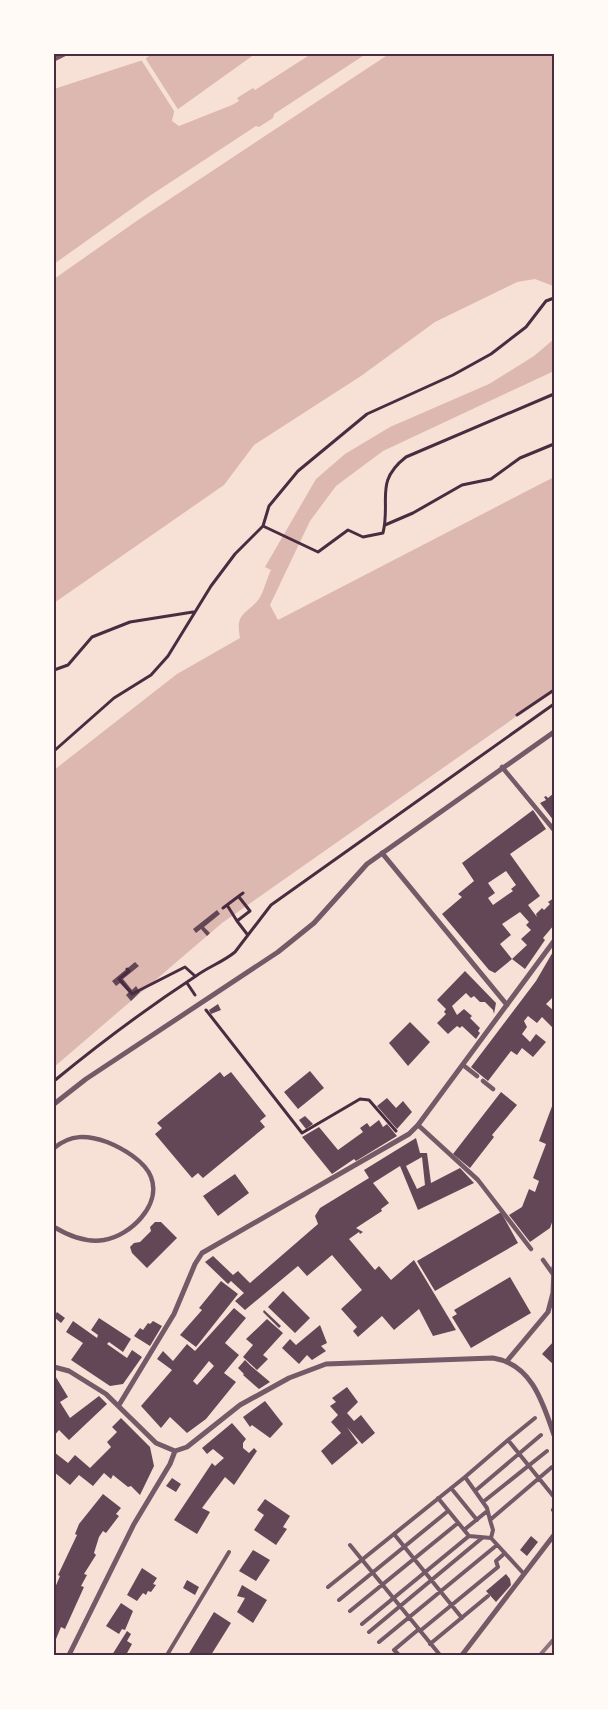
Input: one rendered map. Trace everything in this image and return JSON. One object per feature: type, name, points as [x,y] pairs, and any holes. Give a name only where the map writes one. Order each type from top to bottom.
[{"type":"street","points":[[54,59],[64,54]]},
{"type":"street","points":[[54,1104],[82,1082],[292,942],[314,922],[367,864],[502,766],[554,732]]},
{"type":"street","points":[[502,766],[554,830]]},
{"type":"street","points":[[382,853],[507,1005]]},
{"type":"street","points":[[119,1405],[174,1314],[195,1264],[202,1253],[398,1142],[418,1125],[554,940]]},
{"type":"street","points":[[463,1065],[477,1076]]},
{"type":"street","points":[[484,1081],[493,1089]]},
{"type":"street","points":[[418,1125],[478,1180],[531,1248]]},
{"type":"street","points":[[54,1148],[72,1137],[83,1136],[110,1144],[125,1151],[145,1168],[151,1176],[152,1184],[149,1204],[145,1212],[130,1228],[119,1235],[104,1240],[84,1240],[54,1227]]},
{"type":"street","points":[[543,1260],[553,1274]]},
{"type":"street","points":[[506,1361],[548,1312],[553,1293],[554,1267]]},
{"type":"street","points":[[54,1367],[69,1371],[106,1394],[156,1443],[175,1451],[187,1447],[240,1405],[290,1378],[326,1364],[493,1358],[506,1361],[520,1370],[536,1389],[554,1435]]},
{"type":"street","points":[[68,1655],[134,1524],[170,1464],[175,1451]]},
{"type":"street","points":[[462,1655],[554,1536]]},
{"type":"lane","points":[[328,1587],[535,1418]]},
{"type":"lane","points":[[475,1491],[541,1435]]},
{"type":"lane","points":[[508,1440],[554,1497]]},
{"type":"lane","points":[[483,1502],[547,1451]]},
{"type":"lane","points":[[490,1520],[552,1467]]},
{"type":"lane","points":[[465,1477],[483,1502],[493,1530],[491,1538]]},
{"type":"lane","points":[[451,1488],[477,1520]]},
{"type":"lane","points":[[438,1498],[469,1536],[491,1538],[524,1574]]},
{"type":"lane","points":[[340,1600],[448,1511]]},
{"type":"lane","points":[[464,1530],[486,1512]]},
{"type":"lane","points":[[350,1612],[458,1523]]},
{"type":"lane","points":[[394,1534],[462,1618]]},
{"type":"lane","points":[[362,1624],[469,1536]]},
{"type":"lane","points":[[369,1632],[482,1538]]},
{"type":"lane","points":[[350,1545],[440,1655]]},
{"type":"lane","points":[[379,1642],[497,1545]]},
{"type":"lane","points":[[167,1655],[229,1552]]},
{"type":"lane","points":[[398,1655],[394,1650],[498,1567],[496,1561],[505,1553]]},
{"type":"lane","points":[[430,1644],[488,1596]]},
{"type":"lane","points":[[433,1655],[436,1651]]},
{"type":"path","points":[[54,751],[114,698],[151,675],[168,656],[193,612],[235,554],[263,526],[269,506],[298,471],[367,414],[453,375],[491,354],[526,328],[546,302],[554,298]]},
{"type":"path","points":[[263,526],[318,552],[325,548],[333,538],[348,530],[363,537],[383,533],[387,517],[384,498],[388,476],[395,466],[406,457],[554,394]]},
{"type":"path","points":[[385,525],[462,485],[491,479],[520,458],[554,444]]},
{"type":"path","points":[[54,670],[68,666],[92,637],[130,622],[193,612]]},
{"type":"path","points":[[517,715],[554,690]]},
{"type":"path","points":[[54,1081],[100,1043],[195,976],[228,958],[235,952],[271,905],[554,704]]},
{"type":"path","points":[[243,893],[225,907],[247,934]]},
{"type":"path","points":[[237,921],[250,911],[239,896]]},
{"type":"path","points":[[127,969],[129,971],[119,979],[132,994],[185,967],[195,976]]},
{"type":"path","points":[[187,983],[200,1003],[302,1133],[360,1099],[369,1100],[397,1132],[418,1125]]},
{"type":"shaded area","points":[[152,54],[255,54],[174,112],[172,121],[179,126],[232,105],[239,101],[237,98],[253,88],[255,90],[311,54],[366,54],[274,114],[273,118],[259,127],[256,126],[148,197],[54,264],[54,89],[143,60]]},
{"type":"shaded area","points":[[389,54],[554,54],[553,286],[535,279],[517,282],[435,322],[361,376],[254,445],[224,485],[54,603],[54,279],[138,220]]},
{"type":"shaded area","points":[[554,339],[554,371],[383,451],[336,486],[310,521],[270,605],[278,620],[554,477],[554,690],[222,923],[54,1067],[54,770],[177,674],[240,638],[240,618],[259,599],[271,570],[265,567],[316,479],[345,454],[390,427],[489,384],[534,356]]},
{"type":"pier","points":[[144,56],[179,111],[176,114],[140,58]]},
{"type":"building","points":[[554,793],[554,821],[540,803],[546,800],[544,797],[548,798]]},
{"type":"building","points":[[533,810],[546,829],[510,854],[540,896],[528,905],[537,917],[536,914],[542,908],[544,910],[550,904],[548,902],[554,898],[554,925],[543,938],[545,940],[525,969],[512,959],[495,973],[489,970],[442,914],[462,897],[458,894],[474,881],[462,863]],"holes":[[[506,871],[516,885],[511,889],[513,891],[493,905],[488,898],[495,893],[488,883]],[[520,912],[529,922],[526,925],[531,930],[521,939],[527,945],[512,959],[500,944],[511,935],[502,924]]]},
{"type":"building","points":[[217,910],[220,914],[204,927],[210,933],[207,936],[201,929],[196,933],[193,929]]},
{"type":"building","points":[[554,950],[554,999],[552,998],[546,1004],[554,1011],[554,1029],[542,1017],[537,1023],[528,1016],[524,1021],[527,1027],[522,1034],[530,1042],[536,1034],[546,1042],[533,1057],[522,1048],[517,1055],[511,1051],[488,1081],[471,1067],[536,981]]},
{"type":"building","points":[[135,962],[139,966],[123,979],[132,990],[136,986],[140,992],[131,1001],[126,995],[129,992],[120,983],[116,986],[112,981]]},
{"type":"building","points":[[465,971],[496,1003],[494,1014],[493,1010],[485,1002],[480,1002],[474,996],[471,998],[466,993],[452,1006],[457,1015],[464,1009],[472,1016],[470,1018],[480,1028],[478,1031],[480,1033],[476,1039],[462,1026],[460,1028],[457,1026],[448,1034],[437,1023],[446,1014],[444,1012],[446,1009],[437,1000]]},
{"type":"building","points":[[218,1004],[221,1010],[211,1014],[209,1010]]},
{"type":"building","points":[[410,1022],[430,1042],[408,1066],[389,1043]]},
{"type":"building","points":[[310,1071],[324,1088],[298,1109],[284,1092]]},
{"type":"building","points":[[220,1072],[224,1077],[231,1072],[266,1116],[260,1121],[265,1127],[203,1178],[198,1173],[192,1178],[155,1134],[162,1128],[157,1123]]},
{"type":"building","points":[[501,1092],[517,1105],[492,1135],[494,1137],[470,1168],[453,1154]]},
{"type":"building","points":[[387,1098],[396,1108],[403,1101],[412,1112],[397,1129],[377,1106]]},
{"type":"building","points":[[554,1101],[554,1217],[550,1228],[530,1242],[509,1215],[522,1207],[529,1189],[535,1192],[539,1181],[533,1178],[546,1144],[539,1141]]},
{"type":"building","points":[[305,1116],[313,1124],[306,1129],[299,1120]]},
{"type":"building","points":[[379,1120],[383,1127],[387,1124],[397,1136],[356,1161],[354,1159],[332,1174],[302,1137],[319,1127],[338,1150],[363,1132],[360,1128],[367,1123],[370,1127]]},
{"type":"building","points":[[416,1138],[420,1153],[427,1153],[431,1183],[460,1168],[474,1183],[418,1210],[400,1166],[373,1183],[389,1203],[381,1209],[382,1211],[356,1228],[363,1232],[360,1234],[359,1232],[349,1239],[375,1270],[379,1266],[391,1280],[414,1260],[456,1330],[433,1336],[419,1309],[394,1330],[382,1316],[358,1337],[353,1331],[357,1327],[341,1309],[362,1290],[332,1255],[307,1276],[298,1266],[245,1310],[235,1301],[244,1293],[231,1281],[228,1284],[205,1262],[213,1256],[233,1275],[238,1271],[250,1283],[318,1224],[315,1216],[320,1208],[369,1178],[364,1170]],"holes":[[[422,1157],[425,1185],[417,1189],[406,1166]]]},
{"type":"building","points":[[235,1174],[249,1193],[218,1216],[203,1196]]},
{"type":"building","points":[[501,1212],[518,1243],[435,1291],[417,1261]]},
{"type":"building","points":[[155,1222],[161,1222],[177,1238],[147,1268],[132,1253],[130,1247],[134,1243],[140,1242],[151,1231],[150,1227]]},
{"type":"building","points":[[510,1277],[531,1313],[471,1348],[452,1317],[457,1314],[454,1310]]},
{"type":"building","points":[[221,1281],[238,1294],[196,1347],[180,1335],[202,1310],[199,1308]]},
{"type":"building","points":[[283,1291],[310,1318],[295,1333],[268,1307]]},
{"type":"building","points":[[234,1308],[246,1318],[225,1343],[239,1355],[224,1373],[236,1382],[206,1419],[187,1433],[170,1417],[161,1428],[141,1406],[172,1370],[157,1359],[163,1351],[173,1361],[187,1344],[195,1351]],"holes":[[[209,1361],[214,1366],[197,1385],[193,1381]]]},
{"type":"building","points":[[264,1310],[281,1326],[279,1328],[263,1312]]},
{"type":"building","points":[[57,1312],[65,1318],[61,1323],[54,1317]]},
{"type":"building","points":[[99,1318],[131,1339],[123,1352],[109,1342],[107,1344],[127,1358],[132,1350],[142,1357],[123,1384],[110,1386],[71,1360],[83,1343],[66,1332],[73,1321],[97,1338],[98,1335],[91,1330]]},
{"type":"building","points":[[267,1319],[283,1333],[263,1355],[268,1359],[257,1370],[243,1357],[253,1345],[246,1339]]},
{"type":"building","points":[[153,1321],[162,1326],[150,1346],[134,1336],[140,1328],[143,1330],[148,1323],[150,1324]]},
{"type":"building","points":[[320,1325],[327,1343],[321,1346],[326,1351],[312,1360],[307,1355],[299,1364],[282,1348],[290,1339],[296,1345]]},
{"type":"building","points":[[554,1341],[554,1365],[542,1354]]},
{"type":"building","points":[[245,1360],[270,1382],[259,1389],[243,1375],[238,1368]]},
{"type":"building","points":[[54,1374],[68,1397],[60,1402],[70,1418],[99,1396],[107,1404],[69,1440],[59,1430],[54,1436]]},
{"type":"building","points":[[347,1387],[358,1402],[347,1413],[354,1421],[361,1415],[375,1433],[362,1444],[347,1427],[358,1443],[332,1465],[321,1451],[341,1433],[331,1422],[338,1415],[330,1406],[336,1402],[332,1398]]},
{"type":"building","points":[[265,1401],[283,1424],[270,1438],[252,1425],[250,1427],[243,1417]]},
{"type":"building","points":[[121,1418],[150,1447],[154,1466],[140,1495],[131,1486],[128,1487],[113,1475],[111,1479],[104,1473],[93,1486],[79,1475],[70,1485],[54,1472],[54,1452],[68,1463],[75,1455],[90,1468],[111,1447],[107,1442],[117,1432],[112,1427]]},
{"type":"building","points":[[232,1423],[246,1439],[243,1443],[243,1448],[249,1453],[254,1448],[257,1451],[234,1485],[225,1477],[202,1508],[210,1512],[197,1534],[174,1520],[212,1463],[215,1466],[224,1458],[213,1449],[207,1454],[202,1448]]},
{"type":"building","points":[[172,1478],[181,1484],[176,1492],[166,1486]]},
{"type":"building","points":[[103,1494],[121,1508],[116,1514],[119,1516],[106,1533],[103,1531],[99,1537],[94,1553],[96,1555],[84,1574],[87,1575],[81,1586],[84,1587],[65,1629],[61,1627],[54,1644],[54,1590],[60,1576],[58,1575],[77,1535],[75,1534],[79,1524]]},
{"type":"building","points":[[265,1499],[290,1516],[283,1527],[287,1529],[276,1545],[254,1530],[264,1515],[257,1510]]},
{"type":"building","points":[[531,1536],[538,1542],[527,1556],[520,1550]]},
{"type":"building","points":[[253,1550],[270,1560],[256,1581],[239,1571]]},
{"type":"building","points":[[142,1568],[157,1578],[153,1584],[156,1585],[151,1592],[148,1591],[146,1595],[143,1593],[137,1601],[127,1595]]},
{"type":"building","points":[[506,1574],[510,1579],[511,1585],[496,1602],[486,1591]]},
{"type":"building","points":[[187,1580],[199,1587],[195,1595],[183,1588]]},
{"type":"building","points":[[242,1585],[267,1600],[253,1623],[237,1612],[245,1598],[237,1596]]},
{"type":"building","points":[[121,1603],[133,1611],[125,1630],[122,1629],[119,1634],[106,1626]]},
{"type":"building","points":[[214,1612],[231,1623],[211,1655],[188,1655]]},
{"type":"building","points":[[127,1631],[131,1634],[127,1641],[132,1644],[126,1655],[112,1655]]},
{"type":"railway","points":[[540,1655],[554,1639]]}]
